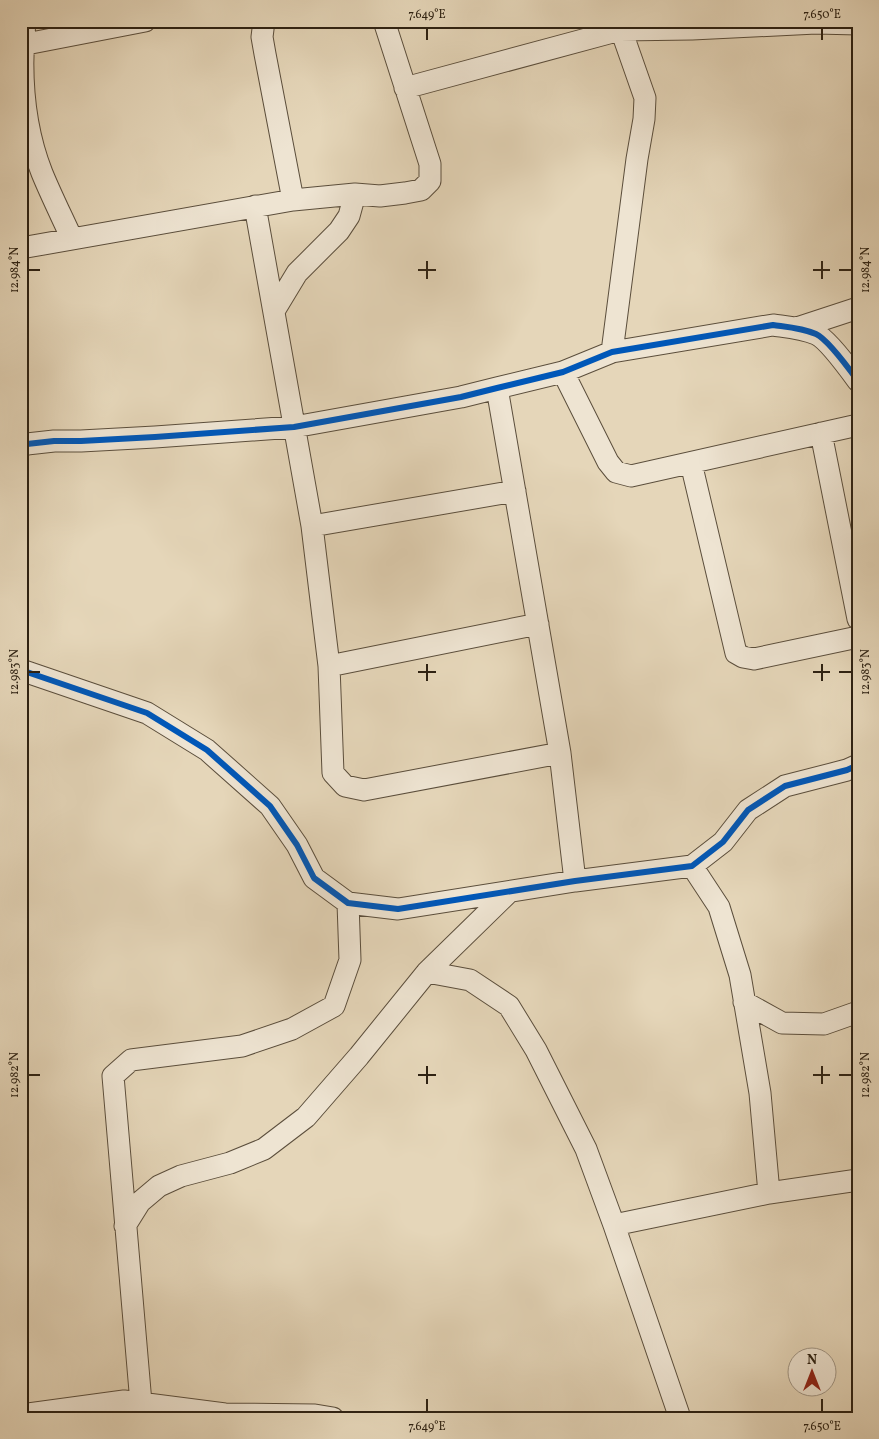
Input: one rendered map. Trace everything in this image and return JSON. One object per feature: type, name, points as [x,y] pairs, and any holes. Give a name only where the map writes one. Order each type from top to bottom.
[{"type":"street","points":[[26,21],[22,45],[23,81],[29,131],[42,172],[72,239]]},
{"type":"street","points":[[22,45],[145,21]]},
{"type":"street","points":[[264,21],[262,36],[293,200]]},
{"type":"street","points":[[21,248],[293,200],[355,194],[380,196],[421,190],[430,181],[430,164],[384,21]]},
{"type":"street","points":[[405,88],[619,26],[692,29],[816,23],[858,24]]},
{"type":"street","points":[[612,352],[637,159],[644,120],[645,98],[619,26]]},
{"type":"street","points":[[274,311],[297,273],[339,231],[349,216],[355,194]]},
{"type":"street","points":[[255,206],[312,526],[329,666],[333,773],[345,786],[364,790],[560,753]]},
{"type":"street","points":[[798,328],[858,308]]},
{"type":"street","points":[[21,447],[27,444],[54,441],[155,437],[294,427],[461,397],[563,372],[612,352],[773,325],[798,328],[818,334],[844,362],[858,381]]},
{"type":"street","points":[[563,372],[608,462],[616,472],[631,476],[858,425]]},
{"type":"street","points":[[497,388],[560,753],[575,881]]},
{"type":"street","points":[[821,433],[858,619]]},
{"type":"street","points":[[691,463],[736,653],[743,657],[754,659],[858,636]]},
{"type":"street","points":[[312,526],[515,491]]},
{"type":"street","points":[[329,666],[538,624]]},
{"type":"street","points":[[21,670],[148,713],[207,750],[270,806],[297,846],[314,878],[348,903],[398,910],[575,881],[692,866],[723,842],[748,810],[785,786],[858,766]]},
{"type":"street","points":[[692,866],[719,907],[740,976],[760,1093],[769,1193]]},
{"type":"street","points":[[125,1226],[140,1202],[159,1186],[181,1176],[230,1163],[264,1149],[306,1117],[359,1056],[427,972],[509,892]]},
{"type":"street","points":[[141,1403],[113,1076],[130,1060],[242,1046],[292,1029],[334,1006],[350,960],[348,903]]},
{"type":"street","points":[[427,972],[470,980],[509,1006],[536,1050],[586,1148],[680,1418]]},
{"type":"street","points":[[744,1002],[782,1023],[824,1024],[858,1012]]},
{"type":"street","points":[[614,1225],[769,1193],[858,1180]]},
{"type":"street","points":[[21,1415],[124,1401],[225,1414],[315,1415],[333,1418]]},
{"type":"cycle path","points":[[21,447],[27,444],[54,441],[155,437],[294,427],[461,397],[563,372],[612,352],[773,325],[805,330],[821,337],[858,381]]},
{"type":"cycle path","points":[[21,670],[147,713],[207,750],[270,806],[297,845],[314,878],[348,903],[398,909],[575,881],[692,866],[723,842],[748,810],[785,786],[847,770],[858,765]]}]
